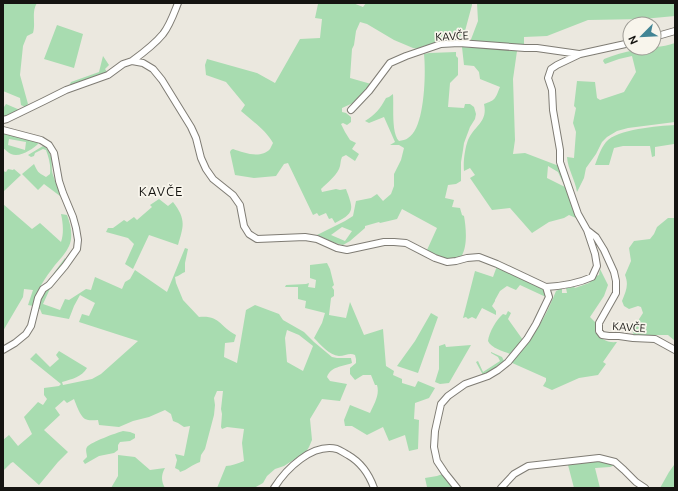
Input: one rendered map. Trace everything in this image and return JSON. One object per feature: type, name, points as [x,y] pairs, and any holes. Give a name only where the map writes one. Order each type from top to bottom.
[{"type":"street","points":[[3,120],[66,90],[108,75],[122,64],[132,61],[163,34],[178,3]]},
{"type":"street","points":[[662,35],[675,31]]},
{"type":"street","name":"KAVČE","points":[[351,110],[369,91],[390,63],[440,44],[537,48],[580,54]]},
{"type":"street","name":"KAVČE","points":[[546,287],[564,286],[584,281],[592,277],[597,266],[595,254],[587,230],[578,214],[560,162],[560,150],[554,117],[552,90],[548,78],[551,69],[580,54],[622,45]]},
{"type":"street","points":[[132,61],[143,63],[154,69],[162,80],[191,127],[206,169],[213,179],[233,195],[240,205],[244,226],[249,234],[257,239],[317,238],[337,248],[347,250],[384,242],[406,243],[435,258],[447,262],[479,257],[546,287],[549,296],[536,324],[527,339],[508,362],[488,376],[465,384],[448,396],[441,404],[434,447],[437,461],[445,474],[458,488]]},
{"type":"street","points":[[3,130],[41,140],[49,145],[54,153],[59,181],[73,218],[78,240],[77,249],[66,266],[43,290],[38,298],[31,326],[26,334],[15,344],[3,350]]},
{"type":"street","name":"KAVČE","points":[[587,230],[596,237],[604,250],[614,272],[616,281],[616,293],[599,323],[599,331],[602,335],[633,338],[655,338],[675,350]]},
{"type":"street","points":[[274,488],[285,473],[300,459],[312,452],[324,449],[337,449],[352,457],[364,467],[374,488]]},
{"type":"street","points":[[501,488],[514,474],[528,466],[599,458],[615,462],[644,488]]},
{"type":"green space","points":[[3,3],[37,3],[34,10],[33,33],[27,36],[23,46],[20,75],[28,104],[25,107],[21,105],[20,98],[3,91]]},
{"type":"green space","points":[[316,3],[353,3],[363,7],[366,3],[472,3],[465,31],[455,42],[423,46],[418,49],[394,40],[367,24],[360,22],[356,31],[352,49],[350,78],[371,84],[353,103],[342,108],[342,112],[351,117],[351,122],[347,125],[343,123],[341,124],[350,140],[356,143],[352,149],[359,154],[355,161],[346,155],[342,157],[340,168],[321,189],[322,192],[336,189],[346,189],[351,205],[350,213],[335,223],[332,218],[329,219],[326,213],[319,216],[317,213],[313,215],[288,163],[284,164],[276,176],[254,178],[235,175],[230,152],[231,150],[233,149],[252,154],[262,154],[270,149],[273,143],[263,130],[241,111],[245,105],[226,82],[206,75],[205,65],[207,59],[257,73],[275,83],[300,39],[320,38],[322,19],[315,18],[318,4]]},
{"type":"green space","points":[[477,3],[675,3],[675,16],[662,17],[662,16],[622,16],[622,19],[588,20],[547,36],[524,37],[525,48],[481,43],[477,41],[470,42],[478,21]]},
{"type":"green space","points":[[57,25],[83,34],[74,68],[44,59]]},
{"type":"green space","points":[[675,43],[675,122],[628,128],[617,131],[607,137],[602,142],[586,168],[584,178],[577,192],[567,157],[574,158],[576,132],[573,123],[576,108],[574,106],[577,81],[595,82],[597,98],[600,100],[624,92],[636,72],[632,56],[662,56],[662,46]]},
{"type":"green space","points":[[462,47],[517,51],[513,79],[515,140],[513,154],[525,153],[559,166],[576,218],[569,215],[549,222],[532,233],[510,208],[492,210],[470,178],[475,175],[470,168],[464,171],[464,159],[468,140],[483,119],[485,110],[484,104],[495,98],[500,87],[480,79],[479,72],[474,66],[464,65]],"holes":[[[548,166],[558,172],[565,187],[547,178]]]},
{"type":"green space","points":[[456,52],[456,56],[458,58],[458,75],[450,83],[448,107],[464,108],[465,104],[470,104],[474,107],[476,114],[464,143],[461,162],[461,181],[456,184],[448,185],[445,198],[454,200],[452,207],[460,208],[462,215],[464,216],[466,243],[461,257],[447,259],[441,258],[427,250],[437,228],[402,209],[397,219],[365,226],[365,228],[350,241],[343,245],[317,235],[353,216],[356,201],[371,198],[377,194],[383,201],[391,194],[394,186],[394,174],[401,160],[404,148],[399,145],[390,145],[395,142],[384,117],[369,123],[365,121],[377,111],[386,98],[393,94],[394,126],[396,137],[399,141],[405,140],[414,133],[418,124],[423,99],[425,73],[424,54]],"holes":[[[342,227],[352,231],[345,241],[331,235]]]},
{"type":"green space","points":[[622,53],[622,56],[632,56],[605,64],[603,61],[604,59]]},
{"type":"green space","points":[[103,56],[109,65],[105,69],[107,72],[69,86],[71,82],[99,72]]},
{"type":"green space","points":[[6,104],[20,110],[3,119],[3,106],[4,107]]},
{"type":"green space","points":[[675,125],[675,151],[674,144],[655,147],[655,156],[652,157],[650,146],[623,146],[614,148],[609,165],[595,165],[606,142],[619,134],[638,129]]},
{"type":"green space","points":[[3,132],[39,141],[39,143],[30,150],[18,155],[11,154],[3,148]],"holes":[[[9,139],[26,142],[25,150],[8,145]]]},
{"type":"green space","points":[[43,146],[47,149],[51,156],[53,175],[61,196],[44,184],[38,190],[22,174],[34,164],[41,174],[46,177],[50,174],[50,162],[46,150],[43,149],[31,157],[28,155]]},
{"type":"green space","points":[[8,169],[14,169],[21,175],[3,192],[3,171],[6,172]]},
{"type":"green space","points":[[159,199],[168,206],[173,202],[180,213],[183,222],[178,245],[149,235],[133,269],[125,264],[134,244],[128,238],[106,232],[108,228],[113,228],[124,220],[127,222],[134,217],[137,220],[152,207],[150,205]]},
{"type":"green space","points":[[3,204],[32,229],[40,223],[61,242],[63,228],[61,214],[67,215],[71,236],[67,250],[41,285],[33,306],[28,305],[33,290],[24,289],[23,297],[3,331]]},
{"type":"green space","points":[[668,218],[675,218],[675,341],[668,335],[634,335],[632,330],[643,313],[641,307],[638,306],[629,309],[624,306],[622,301],[627,285],[625,275],[631,261],[629,248],[634,241],[650,239],[657,227]]},
{"type":"green space","points":[[185,248],[188,249],[185,272],[175,277],[176,283],[183,300],[199,317],[206,317],[216,320],[236,335],[234,342],[225,343],[224,357],[237,363],[246,310],[255,305],[279,314],[283,320],[304,332],[332,357],[351,358],[352,363],[337,367],[329,373],[327,377],[330,381],[347,384],[340,401],[322,399],[310,419],[312,440],[306,452],[284,466],[275,469],[267,476],[263,483],[254,488],[217,488],[226,466],[244,461],[242,443],[244,429],[227,427],[222,429],[221,427],[223,391],[217,391],[214,398],[214,415],[200,462],[180,472],[175,468],[177,460],[175,454],[184,456],[190,426],[184,427],[173,421],[171,414],[165,410],[119,427],[99,425],[98,420],[88,420],[81,415],[74,399],[67,403],[64,400],[55,408],[60,415],[44,430],[68,452],[39,485],[13,462],[3,471],[3,440],[9,435],[18,446],[32,434],[24,417],[38,402],[43,405],[47,399],[44,395],[44,388],[59,386],[61,384],[30,359],[36,353],[50,367],[59,359],[56,355],[59,351],[87,368],[80,376],[62,382],[63,385],[92,379],[101,374],[138,341],[79,322],[82,314],[89,316],[95,303],[80,295],[69,319],[42,314],[40,309],[37,309],[48,282],[65,258],[66,261],[53,282],[43,304],[60,310],[65,299],[69,300],[86,289],[91,290],[95,277],[122,289],[125,282],[130,279],[135,270],[167,292]],"holes":[[[287,330],[299,335],[313,346],[303,371],[287,362],[285,338]]]},
{"type":"green space","points":[[327,263],[334,285],[332,287],[334,290],[334,296],[331,298],[329,315],[346,318],[350,302],[364,335],[383,329],[386,366],[394,371],[393,375],[402,379],[402,383],[415,387],[418,381],[435,388],[429,398],[415,403],[414,419],[419,420],[418,449],[409,451],[405,435],[389,441],[383,427],[367,435],[352,426],[345,426],[344,420],[350,405],[370,413],[377,396],[377,385],[375,385],[371,375],[363,375],[355,380],[350,374],[350,368],[356,363],[355,355],[351,354],[339,356],[332,354],[314,338],[322,323],[325,313],[305,308],[306,301],[298,299],[298,287],[285,287],[286,285],[309,283],[308,287],[315,288],[316,280],[310,278],[310,265]]},
{"type":"green space","points":[[497,266],[542,285],[548,298],[520,285],[516,290],[507,286],[500,291],[492,306],[496,311],[496,315],[482,308],[476,319],[472,317],[468,319],[466,317],[463,318],[475,271],[493,277]]},
{"type":"green space","points":[[600,269],[608,285],[604,296],[590,317],[596,323],[595,332],[600,337],[607,341],[617,342],[603,362],[606,364],[598,375],[579,378],[552,390],[543,386],[546,378],[510,362],[536,331],[556,291],[562,288],[562,293],[567,293],[566,288],[575,288],[589,283],[599,275]]},
{"type":"green space","points":[[508,311],[511,313],[508,319],[523,340],[510,354],[494,347],[488,341],[496,322],[503,314],[506,315]]},
{"type":"green space","points":[[431,313],[438,317],[418,373],[397,366],[415,341]]},
{"type":"green space","points":[[445,344],[446,347],[471,345],[449,383],[440,384],[435,382],[439,369],[439,346]]},
{"type":"green space","points":[[491,352],[502,357],[504,361],[499,366],[483,375],[476,362],[478,361],[483,372],[500,361],[498,357]]},
{"type":"green space","points":[[123,431],[135,434],[135,438],[130,441],[120,442],[118,445],[118,450],[114,453],[99,456],[85,464],[83,461],[87,457],[86,451],[89,445]]},
{"type":"green space","points":[[118,455],[135,457],[150,470],[165,468],[162,478],[165,488],[111,488],[118,476]]},
{"type":"green space","points":[[589,461],[600,461],[615,465],[610,467],[595,468],[600,488],[574,488],[568,465]]},
{"type":"green space","points":[[674,465],[675,488],[660,488],[669,472]]},
{"type":"green space","points":[[445,473],[459,488],[426,488],[425,478]]},
{"type":"district","name":"KAVČE","points":[[161,191]]}]
